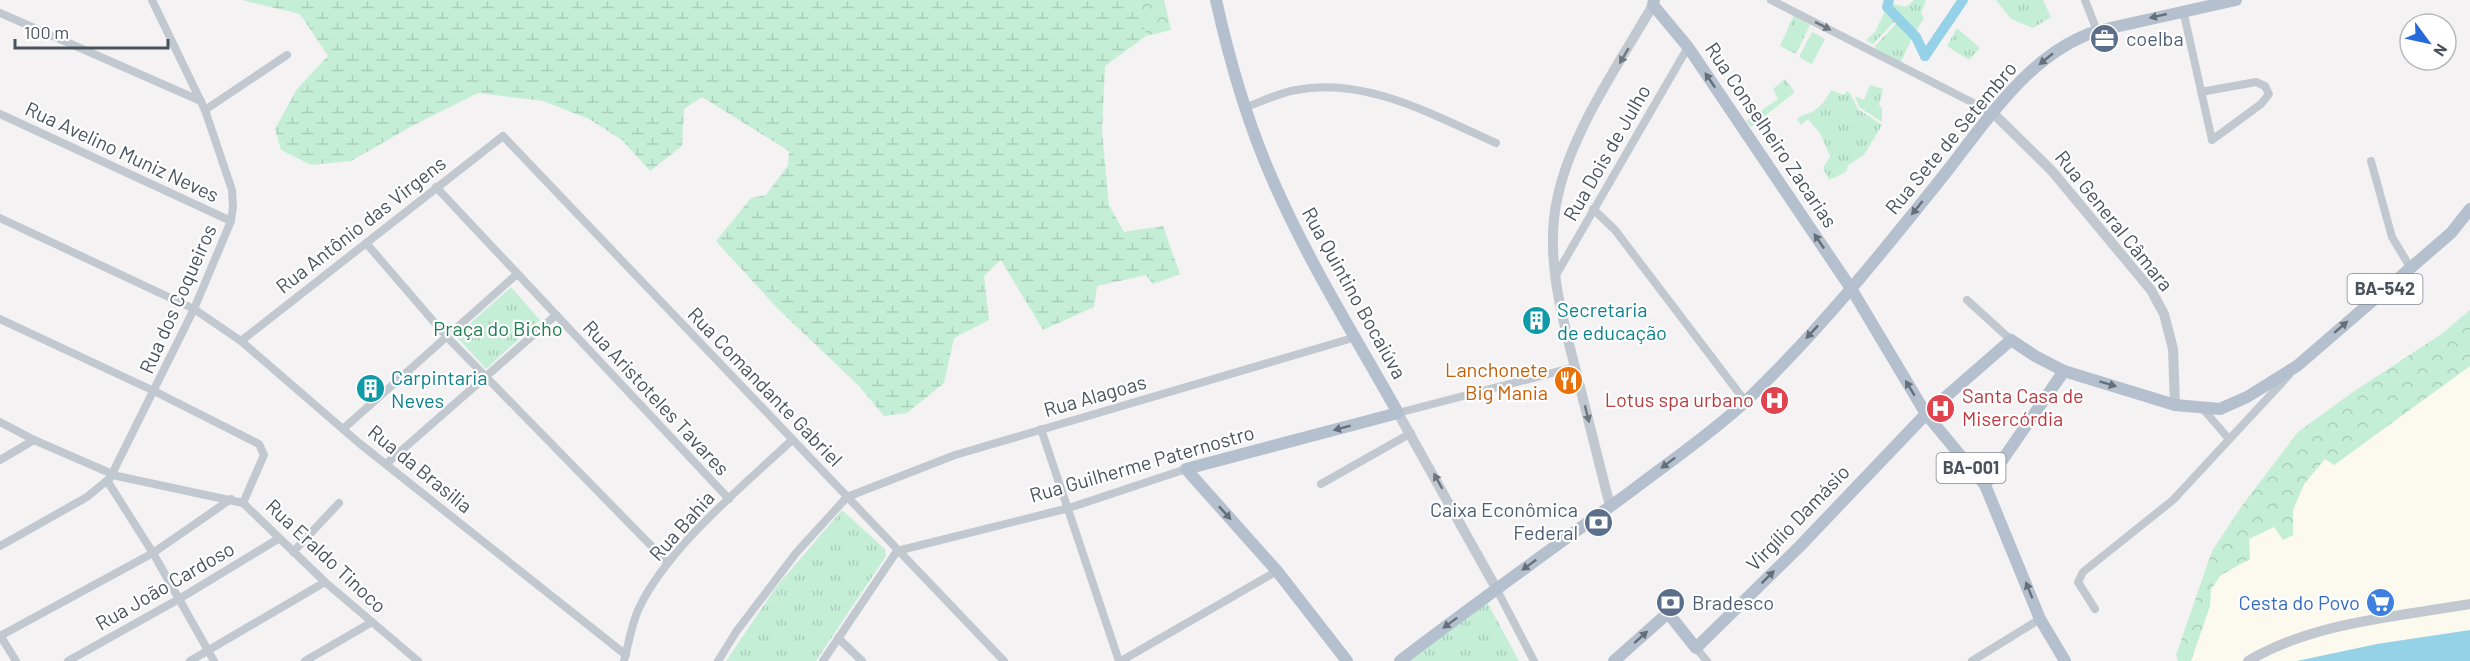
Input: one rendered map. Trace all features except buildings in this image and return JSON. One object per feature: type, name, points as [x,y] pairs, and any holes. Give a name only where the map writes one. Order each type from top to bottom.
[{"type":"main road","name":"Rua Quintino Bocaiúva","points":[[1216,0],[1244,108],[1279,194],[1398,413]]},
{"type":"main road","name":"Rua Sete de Setembro","points":[[1400,661],[1698,441],[1745,401],[1852,290],[1993,113],[2025,78],[2052,54],[2075,39],[2097,31],[2236,0]]},
{"type":"main road","name":"Rua Conselheiro Zacarias","points":[[1652,2],[1688,47],[1852,290]]},
{"type":"main road","name":"BA-542","points":[[2064,371],[2175,405],[2220,409],[2297,366],[2451,233],[2470,209]]},
{"type":"main road","name":"BA-001","points":[[1852,290],[1926,414],[1985,485],[2040,619],[2064,661]]},
{"type":"main road","name":"Virgílio Damásio","points":[[1696,648],[1800,546],[1926,414],[2011,340]]},
{"type":"main road","points":[[1985,485],[2064,371],[2011,340]]},
{"type":"main road","name":"Rua Guilherme Paternostro","points":[[1186,469],[1398,413]]},
{"type":"main road","points":[[1186,469],[1277,571],[1347,661]]},
{"type":"main road","points":[[1614,661],[1668,613],[1696,648]]},
{"type":"street","name":"Rua dos Coqueiros","points":[[110,478],[194,309],[231,221],[233,207],[232,190],[203,105],[152,0]]},
{"type":"street","points":[[1771,0],[1993,113]]},
{"type":"street","points":[[2085,0],[2097,31]]},
{"type":"street","points":[[1610,506],[1563,318],[1556,275],[1553,225],[1555,209],[1569,162],[1592,112],[1652,2]]},
{"type":"street","points":[[2183,10],[2201,92],[2212,140],[2261,104],[2269,94],[2265,86],[2256,82],[2201,92]]},
{"type":"street","points":[[0,13],[203,105],[287,55]]},
{"type":"street","name":"Rua Dois de Julho","points":[[1556,275],[1688,47]]},
{"type":"street","points":[[1244,108],[1297,90],[1349,88],[1406,105],[1497,143]]},
{"type":"street","name":"Rua General Câmara","points":[[1993,113],[2052,171],[2151,290],[2164,314],[2170,338],[2175,375],[2175,405]]},
{"type":"street","name":"Rua Avelino Muniz Neves","points":[[0,114],[231,221]]},
{"type":"street","name":"Rua Antônio das Virgens","points":[[241,341],[503,136]]},
{"type":"street","name":"Rua Comandante Gabriel","points":[[503,136],[1004,661]]},
{"type":"street","points":[[2371,161],[2392,237],[2410,267]]},
{"type":"street","name":"Rua Aristoteles Tavares","points":[[436,187],[729,499]]},
{"type":"street","points":[[1593,209],[1615,230],[1745,401]]},
{"type":"street","name":"Rua da Brasilia","points":[[0,218],[194,309],[241,341],[343,429],[625,658]]},
{"type":"street","points":[[366,243],[447,337],[668,563]]},
{"type":"street","points":[[343,429],[518,274]]},
{"type":"street","points":[[1967,300],[2011,340]]},
{"type":"street","points":[[386,464],[555,315]]},
{"type":"street","points":[[0,319],[154,391],[259,444],[264,453],[243,503]]},
{"type":"street","name":"Rua Alagoas","points":[[847,497],[955,455],[1356,337]]},
{"type":"street","points":[[2095,609],[2078,582],[2080,576],[2111,548],[2173,500],[2297,366]]},
{"type":"street","points":[[1398,413],[1575,367]]},
{"type":"street","points":[[2203,409],[2229,439]]},
{"type":"street","name":"Rua Quintino Bocaiúva","points":[[1398,413],[1496,588]]},
{"type":"street","name":"Rua Eraldo Tinoco","points":[[0,422],[110,478],[243,503],[325,582],[418,661]]},
{"type":"street","points":[[1041,429],[1120,661],[1277,571]]},
{"type":"street","points":[[1321,484],[1411,433]]},
{"type":"street","points":[[0,460],[34,440]]},
{"type":"street","name":"Rua Bahia","points":[[625,658],[640,606],[668,563],[729,499],[792,440]]},
{"type":"street","name":"Rua Guilherme Paternostro","points":[[897,551],[1069,508],[1186,469]]},
{"type":"street","points":[[0,546],[87,497],[110,478],[214,661]]},
{"type":"street","points":[[718,661],[736,632],[782,572],[847,497]]},
{"type":"street","points":[[16,661],[0,635],[153,553],[231,499]]},
{"type":"street","points":[[293,552],[339,502]]},
{"type":"street","name":"Rua João Cardoso","points":[[68,661],[179,599],[278,539]]},
{"type":"street","points":[[823,661],[897,551]]},
{"type":"street","points":[[190,661],[325,582]]},
{"type":"street","points":[[1496,588],[1534,661]]},
{"type":"street","points":[[2248,661],[2282,643],[2331,628],[2470,604]]},
{"type":"street","points":[[1972,661],[2040,619]]},
{"type":"street","points":[[305,661],[372,622]]},
{"type":"street","points":[[838,638],[862,661]]},
{"type":"street","points":[[1696,648],[1707,661]]},
{"type":"shaded area","points":[[2470,366],[2470,630],[2377,644],[2297,661],[2191,661],[2210,606],[2211,589],[2221,575],[2249,559],[2249,539],[2274,527],[2293,535],[2293,510],[2304,484],[2325,459],[2335,465]]},
{"type":"green space","points":[[242,0],[1139,0],[1146,36],[1105,66],[1102,132],[1109,205],[1124,232],[1163,226],[1180,274],[1153,284],[1146,275],[1097,286],[1094,307],[1043,330],[1001,260],[984,276],[989,320],[954,338],[944,383],[907,413],[884,416],[859,386],[777,308],[716,241],[751,198],[766,195],[788,165],[789,151],[702,97],[684,109],[682,146],[650,171],[622,140],[589,119],[543,101],[478,93],[410,127],[351,161],[311,165],[281,150],[275,129],[297,89],[328,56],[300,14]]},
{"type":"green space","points":[[1139,0],[1164,0],[1171,30],[1146,36]]},
{"type":"green space","points":[[1914,0],[1926,0],[1921,13],[1924,18],[1914,34],[1886,2],[1906,7]]},
{"type":"green space","points":[[1996,0],[2043,0],[2051,17],[2033,28],[2011,19]]},
{"type":"green space","points":[[1887,7],[1895,13],[1897,19],[1873,44],[1866,40],[1875,32]]},
{"type":"green space","points":[[1794,15],[1810,25],[1796,54],[1780,46]]},
{"type":"green space","points":[[1897,23],[1913,36],[1900,64],[1876,51],[1875,46]]},
{"type":"green space","points":[[1957,28],[1980,48],[1969,60],[1947,46]]},
{"type":"green space","points":[[1812,32],[1825,39],[1812,64],[1799,57]]},
{"type":"green space","points":[[1785,79],[1795,92],[1751,127],[1746,121],[1778,99],[1773,89]]},
{"type":"green space","points":[[1870,85],[1883,89],[1879,105],[1882,108],[1882,122],[1859,107],[1855,96],[1864,100]]},
{"type":"green space","points":[[1831,90],[1844,95],[1847,91],[1850,93],[1858,109],[1882,125],[1864,155],[1848,165],[1846,172],[1829,180],[1823,168],[1830,156],[1820,133],[1808,119],[1801,125],[1797,119],[1816,109]]},
{"type":"green space","name":"Praça do Bicho","points":[[511,287],[540,320],[486,369],[456,336]]},
{"type":"green space","points":[[2470,310],[2470,366],[2334,465],[2325,459],[2304,484],[2293,510],[2293,535],[2283,540],[2274,527],[2249,539],[2250,559],[2221,575],[2211,589],[2210,606],[2191,661],[2178,661],[2176,655],[2212,551],[2241,507],[2298,432],[2350,394],[2440,335]]},
{"type":"green space","points":[[842,510],[885,549],[886,556],[816,661],[726,661],[777,586]]},
{"type":"green space","points":[[1487,602],[1519,661],[1409,661]]},
{"type":"water","points":[[2470,630],[2470,661],[2297,661],[2377,644]]},
{"type":"waterway","points":[[1889,0],[1887,7],[1916,37],[1925,56]]},
{"type":"waterway","points":[[1925,56],[1963,0]]},
{"type":"place","name":"coelba","points":[[2105,39]]},
{"type":"place","name":"Secretaria de educação","points":[[1536,321]]},
{"type":"place","name":"Lanchonete Big Mania","points":[[1569,381]]},
{"type":"place","name":"Carpintaria Neves","points":[[370,389]]},
{"type":"place","name":"Lotus spa urbano","points":[[1775,400]]},
{"type":"place","name":"Santa Casa de Misercórdia","points":[[1941,408]]},
{"type":"place","name":"Caixa Econômica Federal","points":[[1599,522]]},
{"type":"place","name":"Bradesco","points":[[1671,603]]},
{"type":"place","name":"Cesta do Povo","points":[[2381,603]]}]
